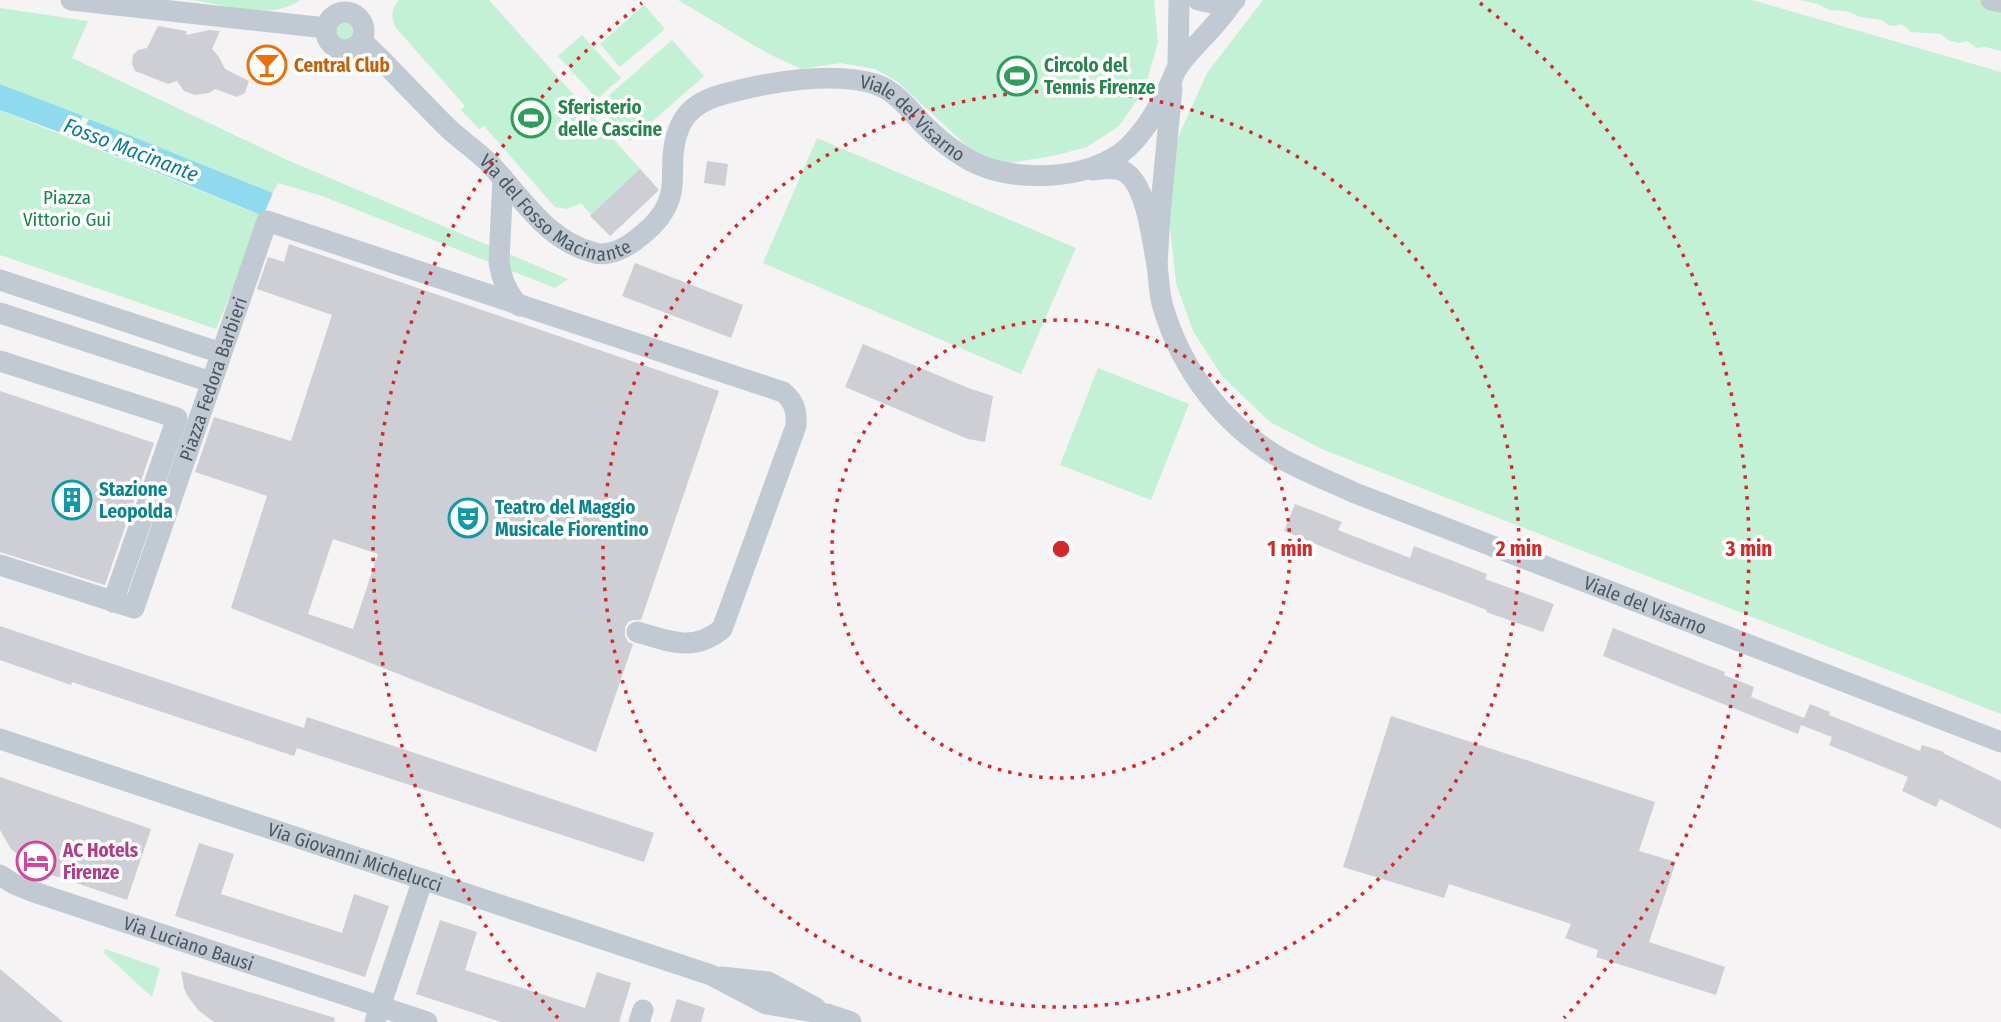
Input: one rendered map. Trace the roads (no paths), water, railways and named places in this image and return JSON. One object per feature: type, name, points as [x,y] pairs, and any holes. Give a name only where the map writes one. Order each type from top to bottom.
[{"type":"street","points":[[71,0],[326,28],[329,41],[339,50],[352,50],[362,41]]},
{"type":"street","name":"Viale del Visarno","points":[[1157,265],[1176,72],[1179,0]]},
{"type":"street","points":[[1198,0],[1217,4],[1234,1]]},
{"type":"street","points":[[1992,0],[2001,2]]},
{"type":"street","name":"Viale del Visarno","points":[[1080,170],[1113,158],[1130,145],[1154,113],[1176,72],[1234,1]]},
{"type":"street","name":"Via del Fosso Macinante","points":[[326,28],[332,17],[344,12],[356,15],[365,29],[362,41],[450,130],[503,178],[550,231],[565,241],[595,253],[606,254],[629,245],[646,232],[664,212],[673,185],[674,146],[687,114],[699,103],[740,90]]},
{"type":"street","name":"Viale del Visarno","points":[[740,90],[834,77],[864,82],[894,94],[961,156],[986,167],[1029,175],[1080,170],[1117,169],[1125,172],[1132,178],[1144,202],[1162,306],[1192,374],[1207,395],[1236,426],[1281,458],[1380,503],[2001,742]]},
{"type":"street","points":[[503,178],[500,275],[520,306],[783,391],[794,405],[796,426],[722,629],[698,643],[682,643],[637,632]]},
{"type":"street","name":"Piazza Fedora Barbieri","points":[[0,361],[177,418],[113,601],[134,608],[267,222],[520,306]]},
{"type":"street","points":[[0,279],[222,353]]},
{"type":"street","points":[[0,313],[211,382]]},
{"type":"street","points":[[0,565],[113,601]]},
{"type":"street","name":"Via Giovanni Michelucci","points":[[0,739],[711,975],[765,1004],[827,1014],[851,1022]]},
{"type":"street","name":"Via Luciano Bausi","points":[[0,875],[46,897],[377,1014],[427,1022]]},
{"type":"street","points":[[377,1014],[423,879]]},
{"type":"water","points":[[0,84],[83,116],[72,137],[0,110]]},
{"type":"water","name":"Fosso Macinante","points":[[89,119],[273,193],[263,216],[78,140]]},
{"type":"place","name":"Central Club","points":[[267,65]]},
{"type":"place","name":"Circolo del Tennis Firenze","points":[[1017,76]]},
{"type":"place","name":"Sferisterio delle Cascine","points":[[531,118]]},
{"type":"place","name":"Stazione Leopolda","points":[[72,500]]},
{"type":"place","name":"Teatro del Maggio Musicale Fiorentino","points":[[468,518]]},
{"type":"place","name":"AC Hotels Firenze","points":[[36,861]]},
{"type":"park label","name":"Piazza Vittorio Gui","points":[[67,208]]}]
